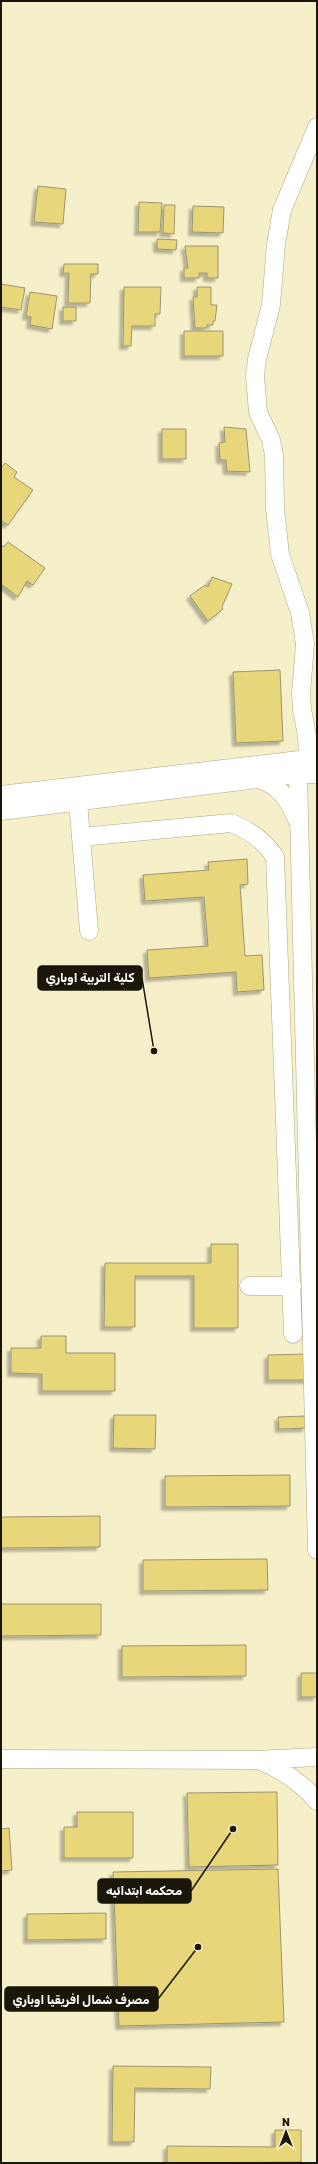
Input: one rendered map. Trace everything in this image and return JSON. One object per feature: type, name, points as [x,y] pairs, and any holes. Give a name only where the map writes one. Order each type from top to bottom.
[{"type":"street","points":[[315,765],[307,736],[302,709],[301,693],[305,661],[303,629],[280,554],[275,509],[276,470],[274,455],[268,433],[258,412],[255,376],[257,358],[271,305],[276,244],[282,210],[317,126]]},
{"type":"street","points":[[1,811],[298,774],[315,765]]},
{"type":"street","points":[[1,795],[315,765]]},
{"type":"street","points":[[298,774],[317,1550]]},
{"type":"street","points":[[256,779],[268,782],[278,788],[292,807],[299,826]]},
{"type":"street","points":[[78,802],[89,931]]},
{"type":"street","points":[[81,836],[231,823],[245,829],[268,845],[275,857],[293,1334]]},
{"type":"street","points":[[249,1286],[292,1286]]},
{"type":"street","points":[[1,1759],[256,1760],[317,1757]]},
{"type":"street","points":[[256,1760],[287,1774],[300,1784],[317,1801]]},
{"type":"building","points":[[38,186],[66,189],[63,224],[34,222]]},
{"type":"building","points":[[139,202],[162,203],[160,232],[138,232]]},
{"type":"building","points":[[164,205],[175,205],[174,234],[163,233]]},
{"type":"building","points":[[193,206],[224,207],[223,233],[192,232]]},
{"type":"building","points":[[157,239],[177,240],[176,250],[157,249]]},
{"type":"building","points":[[185,246],[218,246],[218,278],[207,278],[207,273],[199,273],[199,278],[184,278],[184,268],[188,268]]},
{"type":"building","points":[[64,264],[98,264],[98,274],[91,274],[90,303],[68,303],[69,273],[63,273]]},
{"type":"building","points":[[1,284],[25,288],[21,310],[1,307]]},
{"type":"building","points":[[124,287],[161,287],[160,314],[155,314],[155,326],[132,326],[131,346],[123,346]]},
{"type":"building","points":[[197,287],[211,287],[211,305],[217,305],[215,321],[213,321],[213,325],[207,325],[207,328],[195,328],[193,297],[197,297]]},
{"type":"building","points":[[30,292],[57,296],[52,329],[30,325],[31,317],[26,316]]},
{"type":"building","points":[[63,307],[76,307],[76,321],[63,321]]},
{"type":"building","points":[[184,331],[223,331],[223,356],[184,356]]},
{"type":"building","points":[[224,427],[246,429],[250,472],[227,471],[226,460],[220,460],[219,443],[225,442]]},
{"type":"building","points":[[162,429],[186,429],[186,459],[162,459]]},
{"type":"building","points":[[5,463],[17,472],[14,477],[33,490],[8,525],[1,520],[1,468]]},
{"type":"building","points":[[8,542],[45,568],[33,585],[27,581],[18,597],[1,584],[1,545],[4,547]]},
{"type":"building","points":[[212,577],[232,584],[222,607],[223,609],[208,621],[190,596],[205,585],[208,587]]},
{"type":"building","points":[[280,670],[283,741],[236,743],[233,672]]},
{"type":"building","points":[[247,859],[248,884],[240,885],[245,956],[262,955],[264,990],[237,992],[236,972],[149,978],[147,950],[208,946],[204,897],[145,901],[143,875],[209,870],[208,862]]},
{"type":"building","points":[[211,1244],[238,1244],[238,1328],[194,1328],[194,1276],[135,1276],[135,1327],[104,1327],[105,1263],[211,1263]]},
{"type":"building","points":[[41,1336],[66,1336],[66,1353],[115,1353],[115,1391],[42,1391],[42,1374],[11,1373],[11,1348],[41,1348]]},
{"type":"building","points":[[308,1354],[308,1380],[268,1380],[268,1355]]},
{"type":"building","points":[[114,1415],[156,1415],[155,1449],[113,1448]]},
{"type":"building","points":[[305,1416],[306,1428],[279,1429],[278,1417]]},
{"type":"building","points":[[290,1475],[290,1506],[165,1507],[165,1476]]},
{"type":"building","points":[[100,1516],[100,1547],[1,1548],[1,1517]]},
{"type":"building","points":[[267,1559],[268,1590],[143,1591],[143,1560]]},
{"type":"building","points":[[1,1604],[101,1604],[101,1635],[1,1636]]},
{"type":"building","points":[[246,1645],[246,1676],[122,1677],[122,1646]]},
{"type":"building","points":[[301,1673],[317,1673],[317,1697],[301,1697]]},
{"type":"building","points":[[277,1792],[278,1865],[189,1867],[187,1793]]},
{"type":"building","points":[[77,1812],[133,1812],[133,1858],[64,1858],[64,1827],[77,1827]]},
{"type":"building","points":[[9,1828],[12,1870],[1,1871],[1,1829]]},
{"type":"building","points":[[278,1869],[284,2022],[119,2026],[113,1872]]},
{"type":"building","points":[[106,1913],[106,1939],[27,1940],[27,1914]]},
{"type":"building","points":[[113,2066],[211,2067],[210,2089],[135,2088],[134,2142],[112,2142]]},
{"type":"building","points":[[275,2130],[301,2130],[301,2162],[167,2163],[167,2146],[275,2147]]},
{"type":"place","name":"كلية التربية اوباري","points":[[154,1051]]},
{"type":"place","name":"محكمه ابتدائيه","points":[[233,1829]]},
{"type":"place","name":"مصرف شمال افريقيا اوباري","points":[[198,1947]]}]
